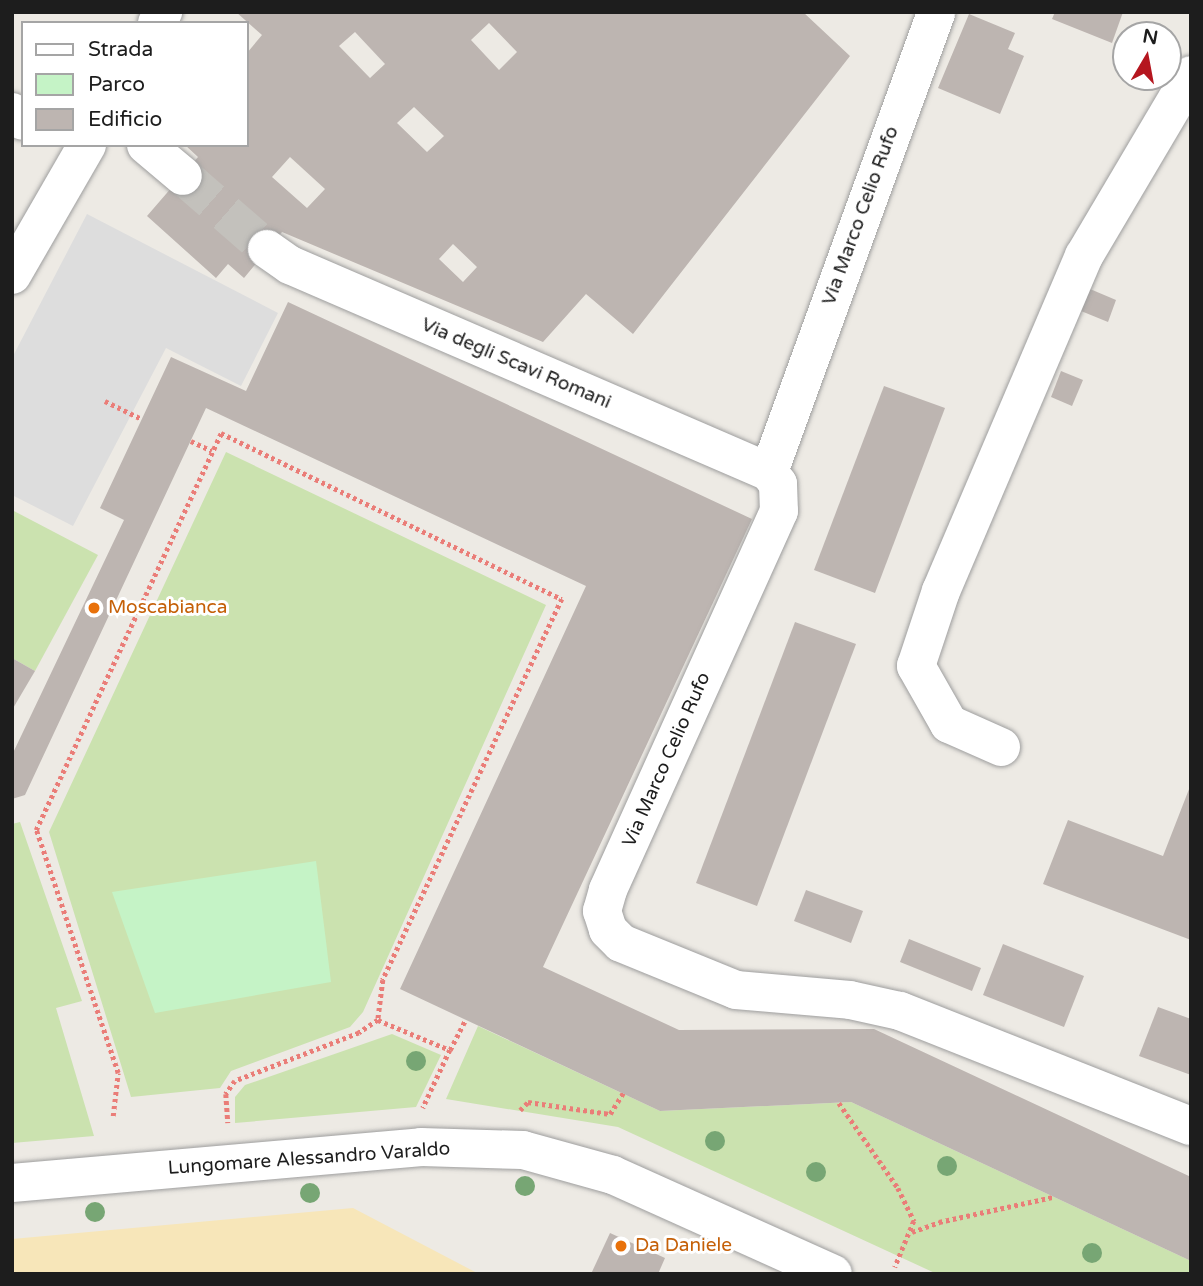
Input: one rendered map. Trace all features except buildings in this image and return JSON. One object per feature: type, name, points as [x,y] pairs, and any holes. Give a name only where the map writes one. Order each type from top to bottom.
[{"type":"street","name":"Via Marco Celio Rufo","points":[[936,12],[769,472],[778,484],[779,511],[608,890],[603,911],[608,930],[621,943],[736,989],[850,1000],[900,1011],[1191,1126]]},
{"type":"street","points":[[1001,747],[949,724],[916,666],[946,578],[1084,256],[1191,75]]},
{"type":"street","points":[[147,147],[183,176]]},
{"type":"street","points":[[12,275],[73,151]]},
{"type":"street","name":"Via degli Scavi Romani","points":[[267,249],[302,271],[769,472]]},
{"type":"street","name":"Lungomare Alessandro Varaldo","points":[[12,1183],[421,1147],[523,1150],[613,1175],[833,1274]]},
{"type":"path","points":[[105,401],[142,419]]},
{"type":"path","points":[[113,1116],[118,1073],[36,830],[221,433],[562,599],[383,980],[378,1020],[359,1033],[235,1081],[226,1094],[229,1134]]},
{"type":"path","points":[[191,441],[212,451]]},
{"type":"path","points":[[378,1020],[450,1049]]},
{"type":"path","points":[[419,1116],[465,1020]]},
{"type":"path","points":[[517,1118],[522,1104],[528,1102],[610,1114],[623,1093]]},
{"type":"path","points":[[839,1102],[898,1188],[914,1221],[895,1267]]},
{"type":"path","points":[[911,1233],[939,1222],[1053,1197]]},
{"type":"green space","points":[[226,452],[546,605],[363,1012],[350,1027],[231,1071],[220,1088],[131,1097],[49,832]]},
{"type":"green space","points":[[12,510],[98,555],[35,671],[12,658]]},
{"type":"green space","points":[[20,822],[82,1001],[56,1008],[94,1136],[12,1143],[12,824]]},
{"type":"green space","points":[[316,861],[331,982],[155,1013],[112,892]]},
{"type":"green space","points":[[478,1026],[660,1111],[851,1102],[1191,1261],[1191,1274],[937,1274],[618,1127],[446,1099]]},
{"type":"green space","points":[[392,1034],[441,1055],[416,1107],[235,1123],[235,1097],[245,1085]]},
{"type":"sand","points":[[353,1208],[479,1274],[12,1274],[12,1239]]},
{"type":"shaded area","points":[[87,214],[278,313],[241,386],[166,348],[73,526],[12,495],[12,358]]},
{"type":"tunnel","points":[[183,176],[267,249]]},
{"type":"place","name":"Moscabianca","points":[[94,608]]},
{"type":"place","name":"Da Daniele","points":[[621,1246]]}]
